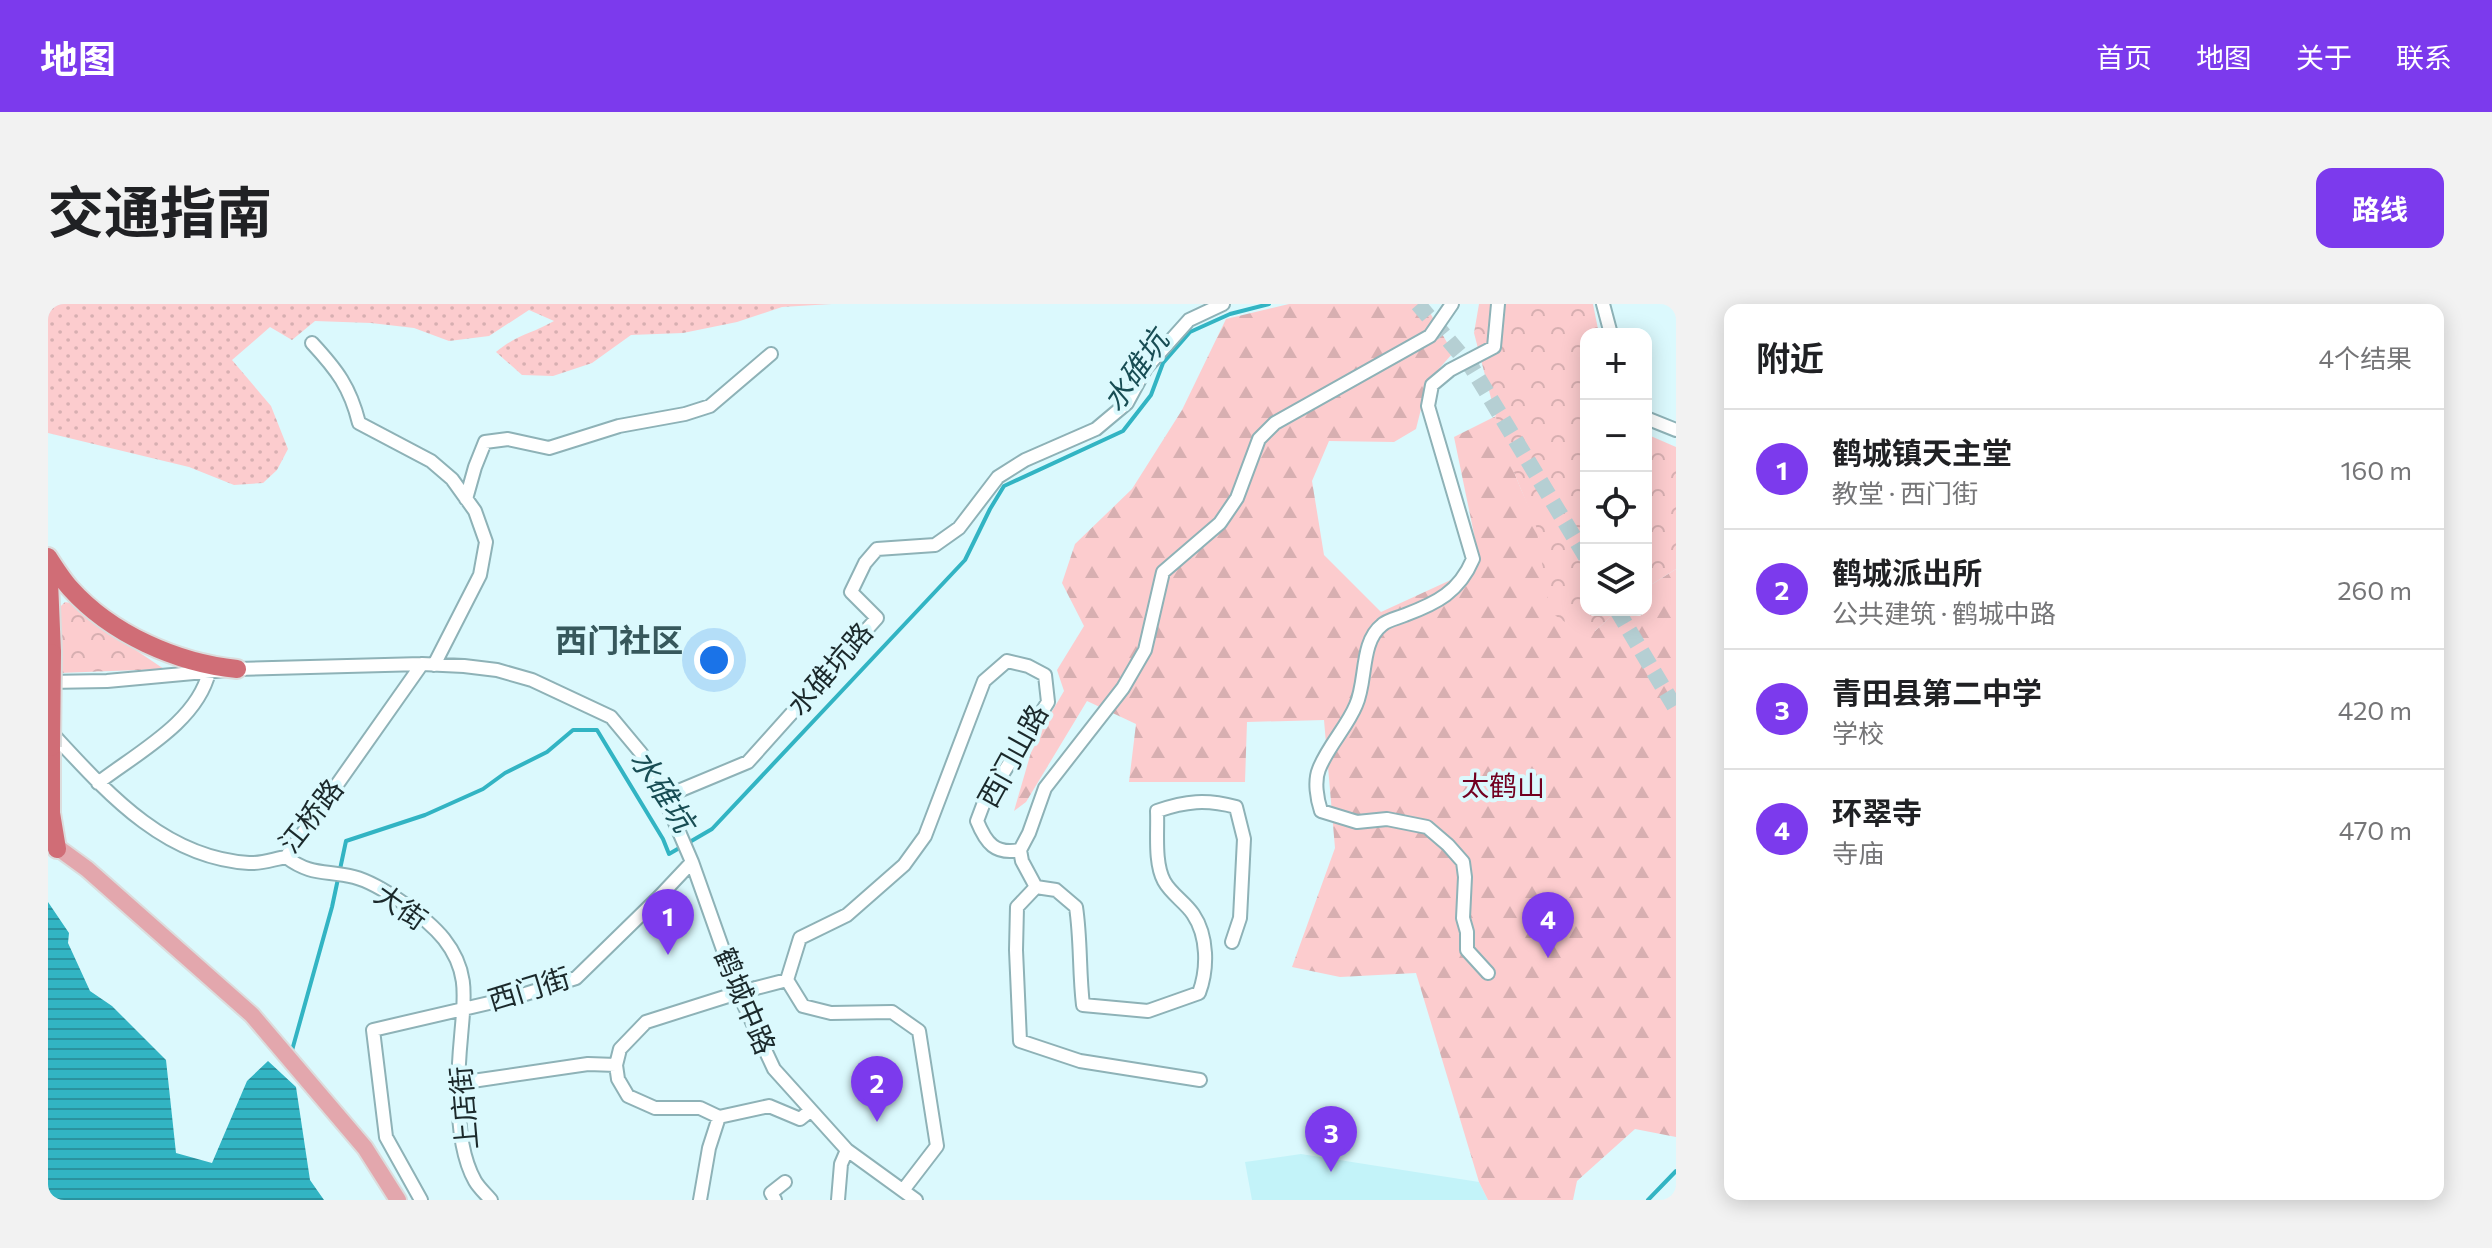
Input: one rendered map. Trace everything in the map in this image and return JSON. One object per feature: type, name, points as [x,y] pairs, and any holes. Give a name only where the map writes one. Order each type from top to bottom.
[{"type":"highway","points":[[48,558],[52,653],[49,738],[52,845]]},
{"type":"highway","points":[[48,558],[70,588],[101,615],[137,638],[209,666],[237,669]]},
{"type":"main road","points":[[52,845],[87,869],[252,1015],[365,1148],[398,1200]]},
{"type":"street","name":"水碓坑路","points":[[664,797],[748,762],[877,618],[851,592],[865,563],[877,549],[935,545],[947,537],[959,528],[998,477],[1025,460],[1096,429],[1127,403],[1146,368],[1189,320],[1223,304]]},
{"type":"street","name":"西门山路","points":[[787,980],[800,938],[847,915],[904,865],[925,836],[984,681],[1007,661],[1028,666],[1045,675],[1048,702],[983,805],[977,821],[985,841],[999,851],[1020,850],[1045,788],[1123,688],[1145,650],[1163,572],[1220,523],[1237,498],[1259,439],[1275,423],[1430,336],[1452,304]]},
{"type":"street","points":[[1488,973],[1467,950],[1462,907],[1463,862],[1427,827],[1387,819],[1357,822],[1321,811],[1317,800],[1317,771],[1357,705],[1365,651],[1381,625],[1450,593],[1466,576],[1473,559],[1428,406],[1432,385],[1450,370],[1494,347],[1498,304]]},
{"type":"street","points":[[1603,304],[1609,328]]},
{"type":"street","name":"江桥路","points":[[49,738],[141,821],[179,846],[219,859],[252,863],[286,857],[428,664],[480,575],[486,542],[475,511],[452,479],[431,461],[359,423],[352,396],[312,343]]},
{"type":"street","points":[[466,499],[485,442],[508,439],[549,448],[619,426],[685,414],[710,406],[771,354]]},
{"type":"street","points":[[1652,420],[1676,430]]},
{"type":"street","name":"鹤城中路","points":[[48,682],[107,681],[237,669],[428,664],[497,670],[532,680],[611,717],[641,753],[664,797],[690,857],[738,992],[774,1069],[847,1150],[916,1200]]},
{"type":"street","points":[[98,783],[184,716],[200,697],[209,672]]},
{"type":"street","points":[[1036,887],[1056,890],[1076,907],[1083,1005],[1148,1011],[1199,993],[1206,942],[1194,915],[1163,880],[1158,855],[1157,811],[1183,802],[1218,802],[1236,807],[1244,839],[1240,918],[1232,942]]},
{"type":"street","points":[[1020,850],[1022,861],[1036,887]]},
{"type":"street","name":"大街","points":[[286,857],[302,869],[361,879],[413,909],[443,938],[459,964],[466,993],[464,1009]]},
{"type":"street","name":"西门街","points":[[421,1200],[386,1137],[373,1030],[576,978],[659,897],[690,857]]},
{"type":"street","points":[[1036,887],[1017,907],[1020,1041],[1080,1061],[1200,1080]]},
{"type":"street","points":[[810,1111],[800,1119],[769,1106],[719,1117],[700,1108],[655,1108],[628,1096],[618,1079],[616,1065],[620,1049],[646,1022],[787,980],[803,1006],[831,1013],[892,1012],[919,1031],[937,1146],[904,1189]]},
{"type":"street","name":"上店街","points":[[464,1009],[459,1083],[461,1141],[475,1181],[491,1200]]},
{"type":"street","points":[[459,1083],[588,1064],[616,1065]]},
{"type":"street","points":[[700,1200],[709,1148],[719,1117]]},
{"type":"street","points":[[838,1200],[841,1164],[847,1150]]},
{"type":"street","points":[[775,1200],[771,1193],[785,1182]]},
{"type":"shaded area","points":[[1301,1154],[1479,1182],[1488,1200],[1252,1200],[1245,1162]]},
{"type":"green space","points":[[48,304],[832,304],[782,307],[737,322],[683,333],[631,335],[592,363],[553,376],[522,375],[496,352],[517,338],[554,321],[529,310],[489,336],[449,341],[414,328],[371,323],[315,321],[292,340],[270,327],[232,360],[271,406],[288,449],[277,470],[263,483],[234,485],[189,467],[48,433]]},
{"type":"green space","name":"太鹤山","points":[[1289,304],[1425,304],[1453,353],[1428,381],[1416,429],[1394,442],[1329,441],[1312,481],[1324,555],[1381,612],[1480,563],[1454,437],[1496,416],[1526,500],[1580,604],[1580,616],[1587,616],[1595,631],[1611,616],[1652,616],[1652,584],[1676,569],[1676,1137],[1635,1129],[1577,1181],[1573,1200],[1488,1200],[1479,1182],[1416,973],[1340,977],[1292,967],[1335,848],[1324,720],[1247,722],[1245,782],[1129,782],[1136,724],[1087,701],[1026,802],[1014,811],[1034,742],[1064,691],[1057,670],[1084,626],[1062,583],[1075,544],[1132,489],[1182,410],[1226,319]]},
{"type":"green space","points":[[1479,304],[1593,304],[1598,328],[1580,328],[1580,616],[1611,616],[1595,631],[1577,630],[1550,612],[1536,526],[1504,448],[1474,333]]},
{"type":"green space","points":[[1652,437],[1676,447],[1676,569],[1652,584]]},
{"type":"green space","points":[[65,602],[76,604],[88,618],[164,669],[59,673],[57,610]]},
{"type":"water","points":[[48,902],[69,933],[68,943],[90,991],[112,1006],[166,1060],[176,1153],[212,1163],[247,1081],[268,1061],[296,1087],[310,1180],[324,1200],[48,1200]]},
{"type":"waterway","name":"水碓坑","points":[[291,1054],[332,907],[346,841],[425,815],[483,789],[505,773],[547,752],[573,730],[597,730],[669,854],[712,829],[965,560],[1004,486],[1123,431],[1151,395],[1163,363],[1190,332],[1230,314],[1269,304]]},
{"type":"waterway","points":[[1648,1200],[1676,1171]]},
{"type":"tunnel","points":[[1418,304],[1472,368],[1580,547]]},
{"type":"tunnel","points":[[1621,616],[1676,709]]},
{"type":"place","name":"鹤城镇天主堂","points":[[668,955]]},
{"type":"place","name":"环翠寺","points":[[1548,958]]},
{"type":"place","name":"鹤城派出所","points":[[877,1122]]},
{"type":"place","name":"青田县第二中学","points":[[1331,1172]]},
{"type":"district","name":"西门社区","points":[[619,641]]}]
